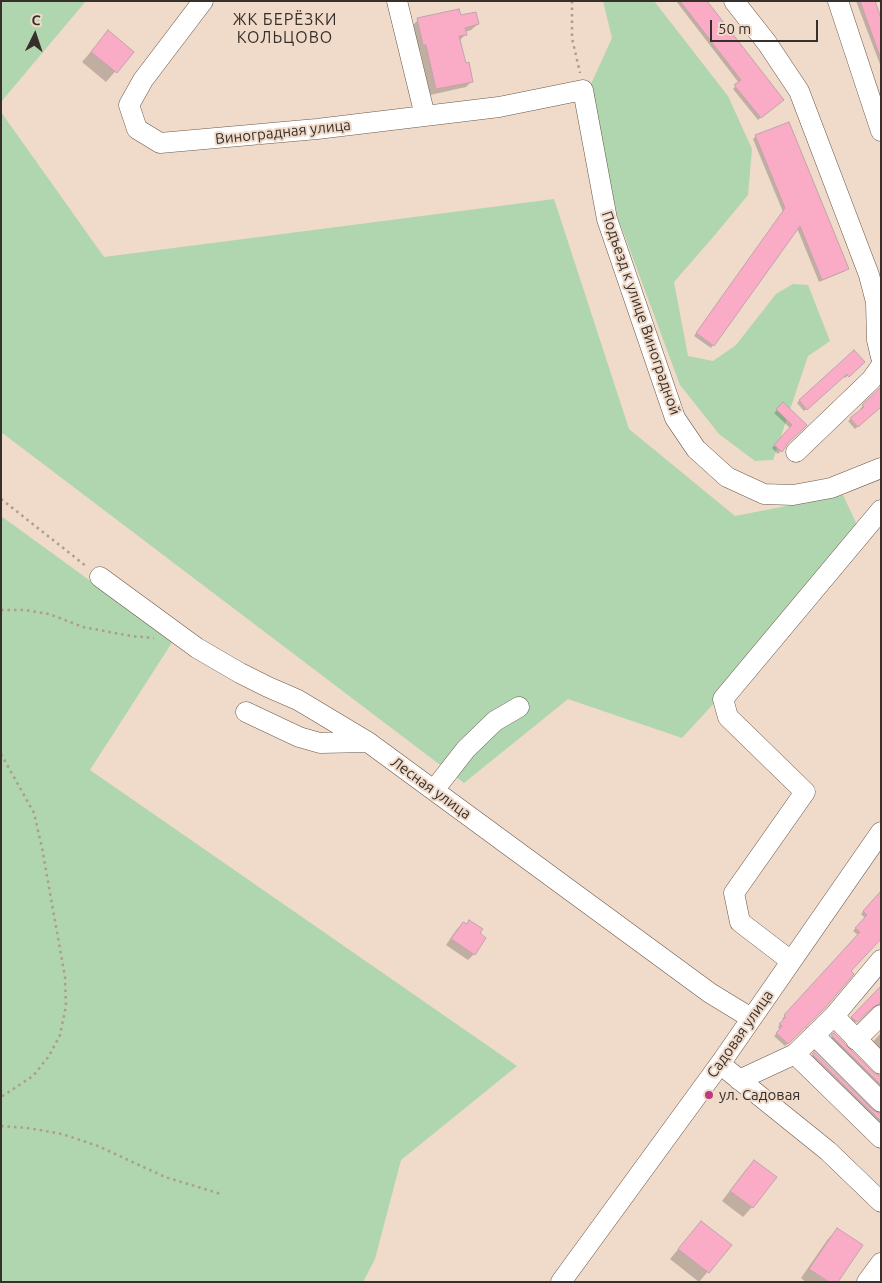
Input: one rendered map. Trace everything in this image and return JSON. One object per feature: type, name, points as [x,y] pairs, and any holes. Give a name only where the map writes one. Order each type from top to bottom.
[{"type":"street","name":"Виноградная улица","points":[[203,1],[143,80],[130,105],[137,129],[160,143],[317,129],[499,107],[583,90]]},
{"type":"street","points":[[397,1],[425,116]]},
{"type":"street","points":[[838,1],[881,131]]},
{"type":"street","points":[[739,4],[799,91],[870,275],[876,302],[877,340],[881,357]]},
{"type":"street","name":"Подъезд к улице Виноградной","points":[[583,90],[607,219],[675,418],[696,449],[727,477],[764,494],[792,495],[831,488],[881,468]]},
{"type":"street","points":[[796,452],[871,380],[881,366]]},
{"type":"street","points":[[791,961],[740,922],[734,892],[805,792],[728,717],[723,699],[881,510]]},
{"type":"street","name":"Лесная улица","points":[[100,577],[184,638],[240,673],[298,700],[368,742],[710,993],[751,1018]]},
{"type":"street","points":[[434,790],[466,749],[495,721],[519,707]]},
{"type":"street","points":[[246,712],[299,738],[320,743],[368,742]]},
{"type":"street","name":"Садовая улица","points":[[561,1282],[720,1064],[881,832]]},
{"type":"street","points":[[739,1080],[795,1054],[834,1016],[881,960]]},
{"type":"street","points":[[856,1040],[881,1015]]},
{"type":"street","points":[[834,1016],[856,1040],[879,1059]]},
{"type":"street","points":[[814,1036],[881,1102]]},
{"type":"street","points":[[795,1054],[881,1138]]},
{"type":"street","points":[[720,1064],[828,1151],[881,1202]]},
{"type":"street","points":[[867,1282],[881,1263]]},
{"type":"path","points":[[572,1],[572,38],[583,90]]},
{"type":"path","points":[[1,499],[100,577]]},
{"type":"path","points":[[1,610],[25,610],[49,614],[83,627],[131,636],[184,638]]},
{"type":"path","points":[[1,754],[34,813],[65,977],[66,1006],[60,1035],[49,1056],[33,1076],[1,1097]]},
{"type":"path","points":[[1,1126],[28,1128],[62,1134],[98,1146],[165,1177],[221,1194]]},
{"type":"green space","points":[[1,1],[86,1],[1,102]]},
{"type":"green space","points":[[603,1],[654,1],[728,96],[752,149],[748,195],[674,282],[688,356],[713,361],[736,345],[776,294],[793,284],[808,285],[830,341],[808,356],[773,460],[755,461],[719,434],[680,385],[617,215],[591,84],[612,38]]},
{"type":"green space","points":[[1,112],[104,257],[554,199],[629,429],[735,516],[843,495],[857,525],[797,613],[682,738],[568,699],[464,783],[1,432]]},
{"type":"green space","points":[[1,516],[173,641],[90,770],[517,1066],[401,1160],[375,1259],[363,1282],[1,1282]]},
{"type":"building","points":[[680,1],[707,1],[784,100],[761,118],[734,85],[741,80]]},
{"type":"building","points":[[860,1],[875,1],[881,18],[881,53],[879,54]]},
{"type":"building","points":[[459,9],[461,15],[476,12],[479,24],[465,28],[467,35],[459,36],[466,63],[469,62],[473,82],[436,89],[426,45],[423,45],[417,18]]},
{"type":"building","points":[[108,30],[134,52],[117,73],[91,52]]},
{"type":"building","points":[[789,122],[849,269],[822,280],[800,226],[714,346],[696,333],[785,208],[755,135]]},
{"type":"building","points":[[854,350],[865,362],[849,377],[847,374],[807,410],[799,400]]},
{"type":"building","points":[[881,387],[881,407],[858,427],[850,418],[864,407],[862,405]]},
{"type":"building","points":[[783,402],[807,425],[788,443],[782,452],[774,445],[792,425],[776,409]]},
{"type":"building","points":[[881,891],[881,939],[851,971],[854,974],[825,1008],[788,1044],[776,1033],[782,1026],[779,1024],[786,1017],[784,1015],[860,932],[855,928],[867,915],[863,911]]},
{"type":"building","points":[[469,920],[483,929],[480,933],[486,938],[475,955],[451,939],[463,922],[467,924]]},
{"type":"building","points":[[881,986],[881,1003],[873,1007],[857,1022],[851,1017]]},
{"type":"building","points":[[834,1033],[873,1072],[881,1077],[881,1085],[831,1035]]},
{"type":"building","points":[[814,1052],[873,1110],[881,1114],[881,1121],[812,1054]]},
{"type":"building","points":[[754,1160],[777,1177],[753,1208],[730,1191]]},
{"type":"building","points":[[701,1221],[732,1245],[709,1273],[678,1249]]},
{"type":"building","points":[[837,1228],[863,1245],[838,1282],[829,1282],[809,1269]]},
{"type":"place","name":"ул. Садовая","points":[[709,1095]]},
{"type":"district","name":"ЖК БЕРЁЗКИ КОЛЬЦОВО","points":[[285,29]]}]
